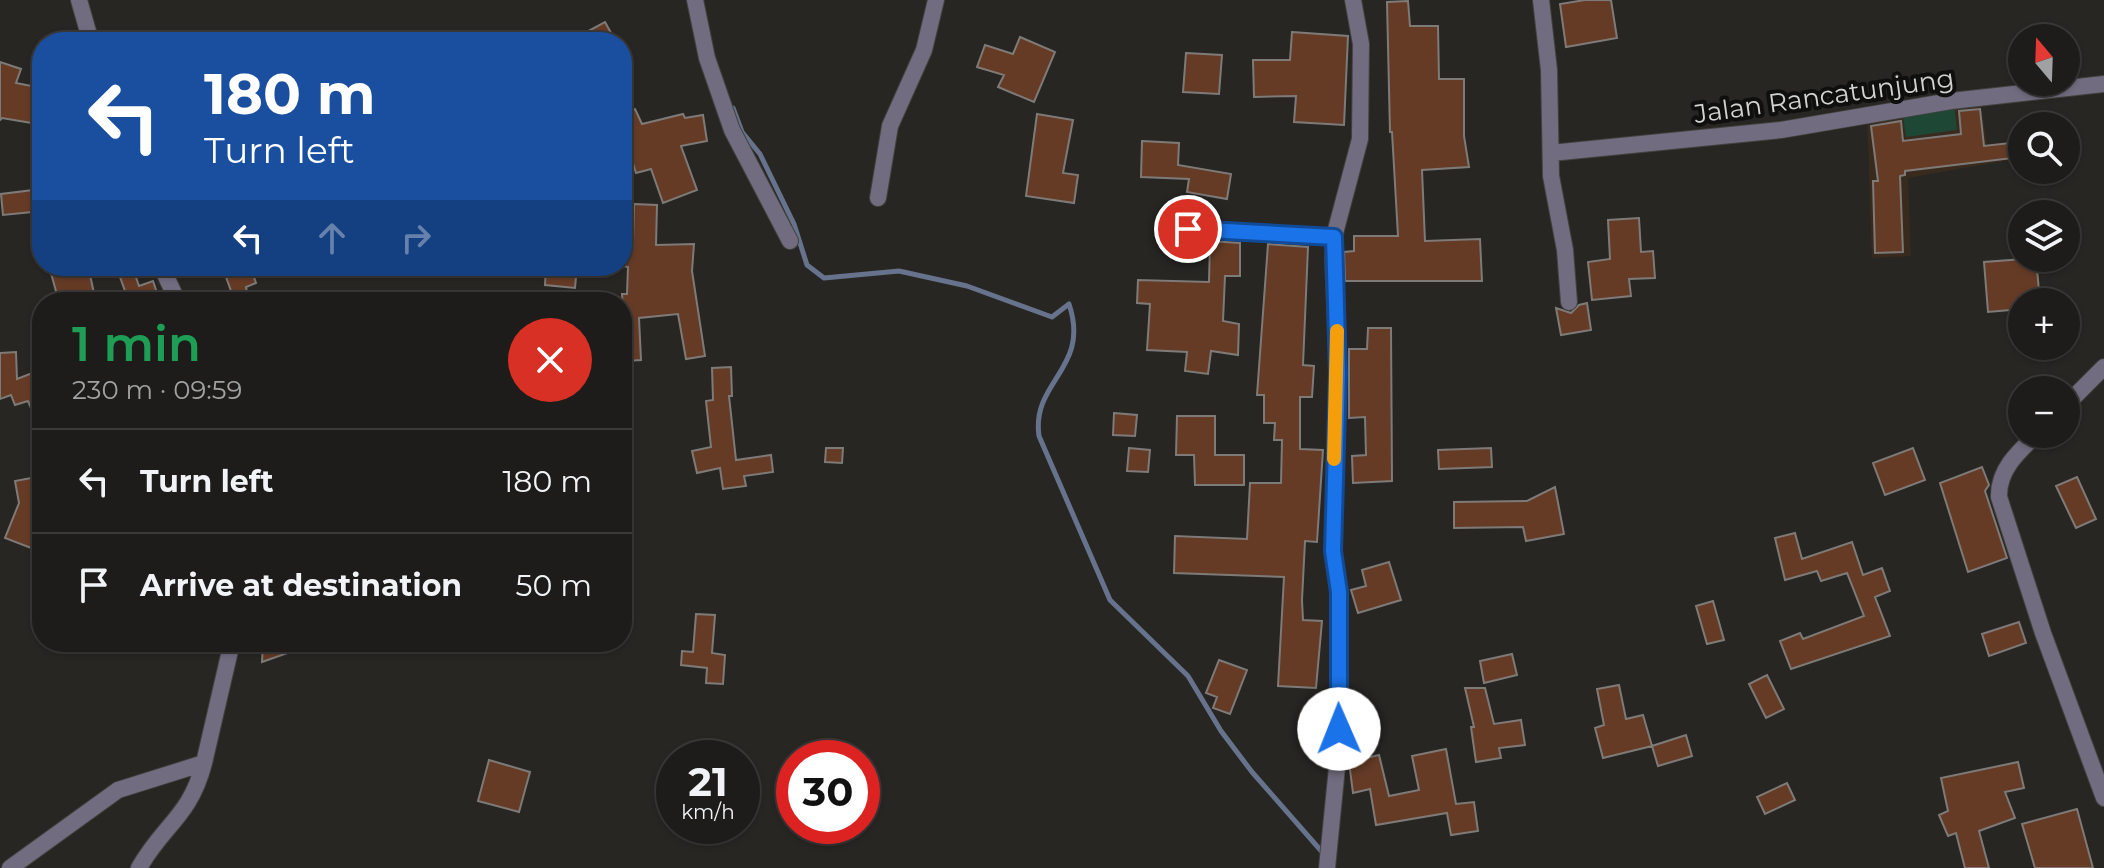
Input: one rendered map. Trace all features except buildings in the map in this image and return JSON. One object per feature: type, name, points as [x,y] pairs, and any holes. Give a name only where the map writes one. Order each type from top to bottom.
[{"type":"street","points":[[79,0],[88,32]]},
{"type":"street","points":[[695,0],[707,58],[732,130],[790,241]]},
{"type":"street","points":[[878,198],[890,126],[924,50],[936,0]]},
{"type":"street","points":[[1327,861],[1339,747],[1339,592],[1333,551],[1338,373],[1334,237],[1360,139],[1361,44],[1353,0]]},
{"type":"street","points":[[1541,0],[1549,70],[1551,176],[1565,250],[1569,302]]},
{"type":"street","name":"Jalan Rancatunjung","points":[[1551,153],[1794,128],[1910,106],[2104,84]]},
{"type":"street","points":[[1188,229],[1334,237]]},
{"type":"street","points":[[2080,391],[2104,367]]},
{"type":"street","points":[[2025,448],[2004,471],[1999,483],[1999,497],[2043,633],[2104,798]]},
{"type":"street","points":[[139,868],[181,816],[195,791],[230,652]]},
{"type":"street","points":[[10,868],[118,790],[204,763]]},
{"type":"shaded area","points":[[1980,99],[1987,144],[2008,142],[2008,160],[1908,178],[1911,256],[1872,258],[1867,114]]},
{"type":"green space","points":[[1954,104],[1957,130],[1906,137],[1902,111]]},
{"type":"waterway","points":[[733,108],[742,132],[760,154],[794,224],[807,265],[824,278],[899,271],[967,286],[1052,317],[1069,304],[1074,326],[1072,344],[1067,360],[1043,401],[1039,436],[1110,600],[1188,676],[1221,731],[1252,772],[1323,853]]},
{"type":"slow traffic","points":[[1334,459],[1337,331]]},
{"type":"route","points":[[1188,229],[1334,237],[1338,373],[1333,551],[1339,592],[1339,729]]}]
